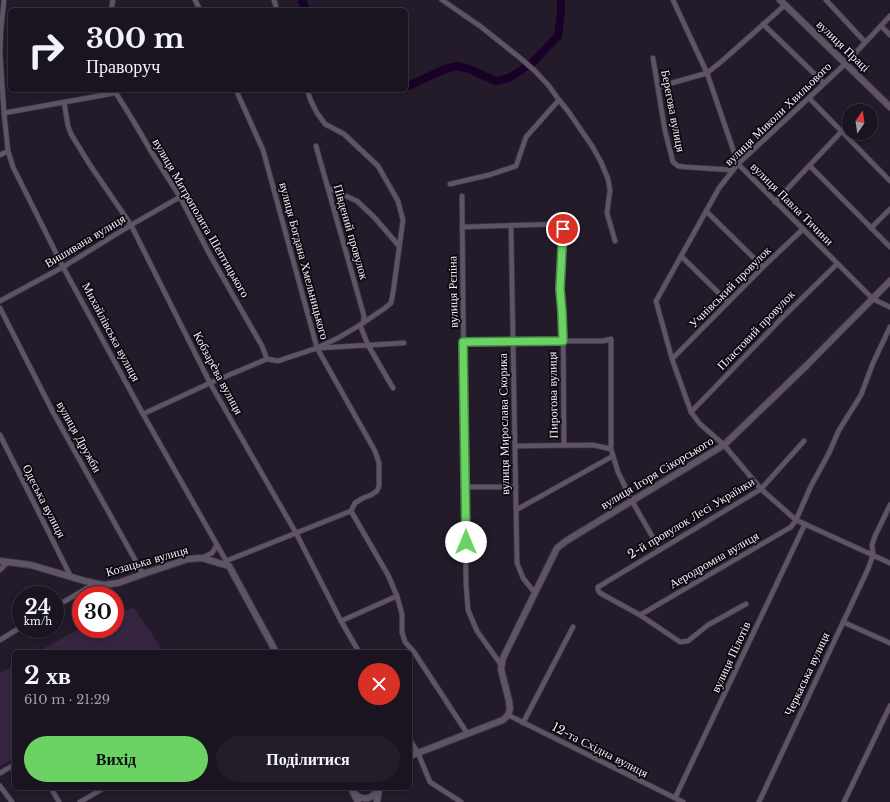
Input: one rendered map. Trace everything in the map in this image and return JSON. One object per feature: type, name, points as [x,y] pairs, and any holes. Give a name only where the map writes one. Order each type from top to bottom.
[{"type":"main road","name":"вулиця Праці","points":[[783,2],[890,107]]},
{"type":"main road","name":"вулиця Ігоря Сікорського","points":[[502,666],[504,658],[557,548],[566,541],[724,445],[807,365],[890,281]]},
{"type":"main road","name":"Козацька вулиця","points":[[0,560],[31,565],[94,584],[103,585],[118,583],[188,559],[202,558],[227,564]]},
{"type":"main road","name":"Михайлівська вулиця","points":[[227,564],[275,650]]},
{"type":"main road","points":[[412,755],[503,720],[508,715],[510,709],[501,669],[502,666]]},
{"type":"main road","points":[[352,790],[356,796],[362,798],[374,796],[378,790]]},
{"type":"main road","points":[[352,790],[358,802]]},
{"type":"main road","points":[[377,802],[379,790]]},
{"type":"street","name":"Михайлівська вулиця","points":[[4,0],[0,52],[8,151],[13,167],[63,267],[227,564]]},
{"type":"street","points":[[442,0],[480,26],[535,71],[549,86],[568,111],[592,146],[601,162],[608,180],[610,190],[607,213],[615,241]]},
{"type":"street","name":"вулиця Павла Тичини","points":[[673,0],[707,72],[738,164],[873,299],[890,307]]},
{"type":"street","points":[[826,0],[865,42]]},
{"type":"street","points":[[658,87],[707,72],[722,61],[763,24],[783,2]]},
{"type":"street","name":"вулиця Миколи Хвильового","points":[[672,359],[657,300],[719,188],[738,164],[845,64],[890,16]]},
{"type":"street","points":[[763,24],[824,83]]},
{"type":"street","points":[[881,26],[890,35]]},
{"type":"street","name":"Берегова вулиця","points":[[654,58],[665,131],[673,162],[678,166],[685,167],[733,170]]},
{"type":"street","points":[[4,113],[109,92]]},
{"type":"street","name":"вулиця Митрополита Шептицького","points":[[115,92],[180,197],[210,255],[262,346],[266,359]]},
{"type":"street","name":"вулиця Богдана Хмельницького","points":[[237,92],[263,150],[317,348],[375,451],[379,463],[379,486],[377,491],[355,503],[351,511]]},
{"type":"street","points":[[143,414],[266,359],[278,361],[317,348],[338,338],[361,324],[385,308],[391,302],[402,220],[398,201],[378,166],[344,134],[325,124],[317,113],[308,92]]},
{"type":"street","points":[[775,202],[842,132],[809,98]]},
{"type":"street","points":[[450,184],[489,175],[516,166],[526,137],[559,100]]},
{"type":"street","name":"Кобзарèва вулиця","points":[[64,102],[68,126],[71,134],[90,165],[131,225],[210,383],[296,533],[358,650]]},
{"type":"street","points":[[850,140],[890,181]]},
{"type":"street","name":"Південий провулок","points":[[316,146],[364,316],[361,324],[368,345],[393,388]]},
{"type":"street","points":[[0,155],[8,151]]},
{"type":"street","points":[[810,166],[890,247]]},
{"type":"street","points":[[328,188],[357,201],[375,218],[399,246]]},
{"type":"street","name":"вулиця Рєпіна","points":[[462,196],[466,584],[468,610],[477,631],[502,666]]},
{"type":"street","name":"Вишивана вулиця","points":[[0,301],[63,267],[180,197]]},
{"type":"street","points":[[871,228],[890,209]]},
{"type":"street","points":[[706,210],[763,267]]},
{"type":"street","name":"Пирогова вулиця","points":[[511,226],[559,224],[563,229],[560,289],[563,341],[564,445]]},
{"type":"street","points":[[462,227],[511,226]]},
{"type":"street","name":"вулиця Мирослава Скорика","points":[[511,226],[517,563],[523,578],[535,594]]},
{"type":"street","name":"Учнівський провулок","points":[[672,359],[802,229]]},
{"type":"street","points":[[681,256],[728,302]]},
{"type":"street","name":"Пластовий провулок","points":[[691,412],[783,317],[837,264]]},
{"type":"street","name":"вулиця Дружби","points":[[0,308],[54,414],[143,574]]},
{"type":"street","points":[[796,520],[839,430],[861,395],[873,363],[890,327]]},
{"type":"street","points":[[463,342],[611,339],[611,448],[618,472],[632,501],[660,550]]},
{"type":"street","points":[[317,348],[404,343]]},
{"type":"street","points":[[672,359],[691,412],[700,424],[724,445],[761,489],[796,520],[890,563]]},
{"type":"street","name":"Одеська вулиця","points":[[0,434],[71,577]]},
{"type":"street","name":"2-й провулок Лесі Українки","points":[[640,615],[600,592],[598,587],[761,489],[804,440]]},
{"type":"street","points":[[515,446],[593,445],[611,448]]},
{"type":"street","points":[[516,510],[613,456]]},
{"type":"street","points":[[466,487],[516,487]]},
{"type":"street","name":"Черкаська вулиця","points":[[759,802],[868,569],[873,555],[872,545],[875,536],[890,505]]},
{"type":"street","points":[[227,564],[296,533],[351,511],[388,575],[397,596],[402,614],[402,632],[405,642],[414,652],[467,734]]},
{"type":"street","name":"Аеродромна вулиця","points":[[640,615],[791,527],[796,520]]},
{"type":"street","name":"вулиця Пілотів","points":[[675,798],[805,524]]},
{"type":"street","points":[[202,558],[212,553],[217,545]]},
{"type":"street","points":[[0,570],[8,562]]},
{"type":"street","points":[[64,602],[94,584]]},
{"type":"street","points":[[342,621],[397,596]]},
{"type":"street","points":[[640,615],[680,642],[684,642],[688,641],[708,625],[746,604]]},
{"type":"street","points":[[843,622],[890,643]]},
{"type":"street","points":[[523,722],[573,627]]},
{"type":"street","points":[[0,640],[12,633]]},
{"type":"street","points":[[844,802],[890,706]]},
{"type":"street","name":"12-та Східна вулиця","points":[[508,715],[682,802]]},
{"type":"street","points":[[412,743],[418,753],[430,782],[461,802]]},
{"type":"street","points":[[0,773],[12,766]]},
{"type":"street","points":[[0,786],[12,802]]},
{"type":"street","points":[[52,790],[59,802]]},
{"type":"street","points":[[80,802],[97,790]]},
{"type":"shaded area","points":[[134,608],[163,650],[41,650],[72,633],[72,638],[124,638],[124,610]]},
{"type":"shaded area","points":[[12,666],[12,760],[0,766],[0,673]]},
{"type":"waterway","points":[[302,0],[305,8]]},
{"type":"waterway","points":[[408,86],[445,69],[457,66],[469,69],[496,81],[509,78],[532,63],[558,36],[561,0]]},
{"type":"route","points":[[466,542],[463,342],[563,341],[560,289],[563,229]]}]
